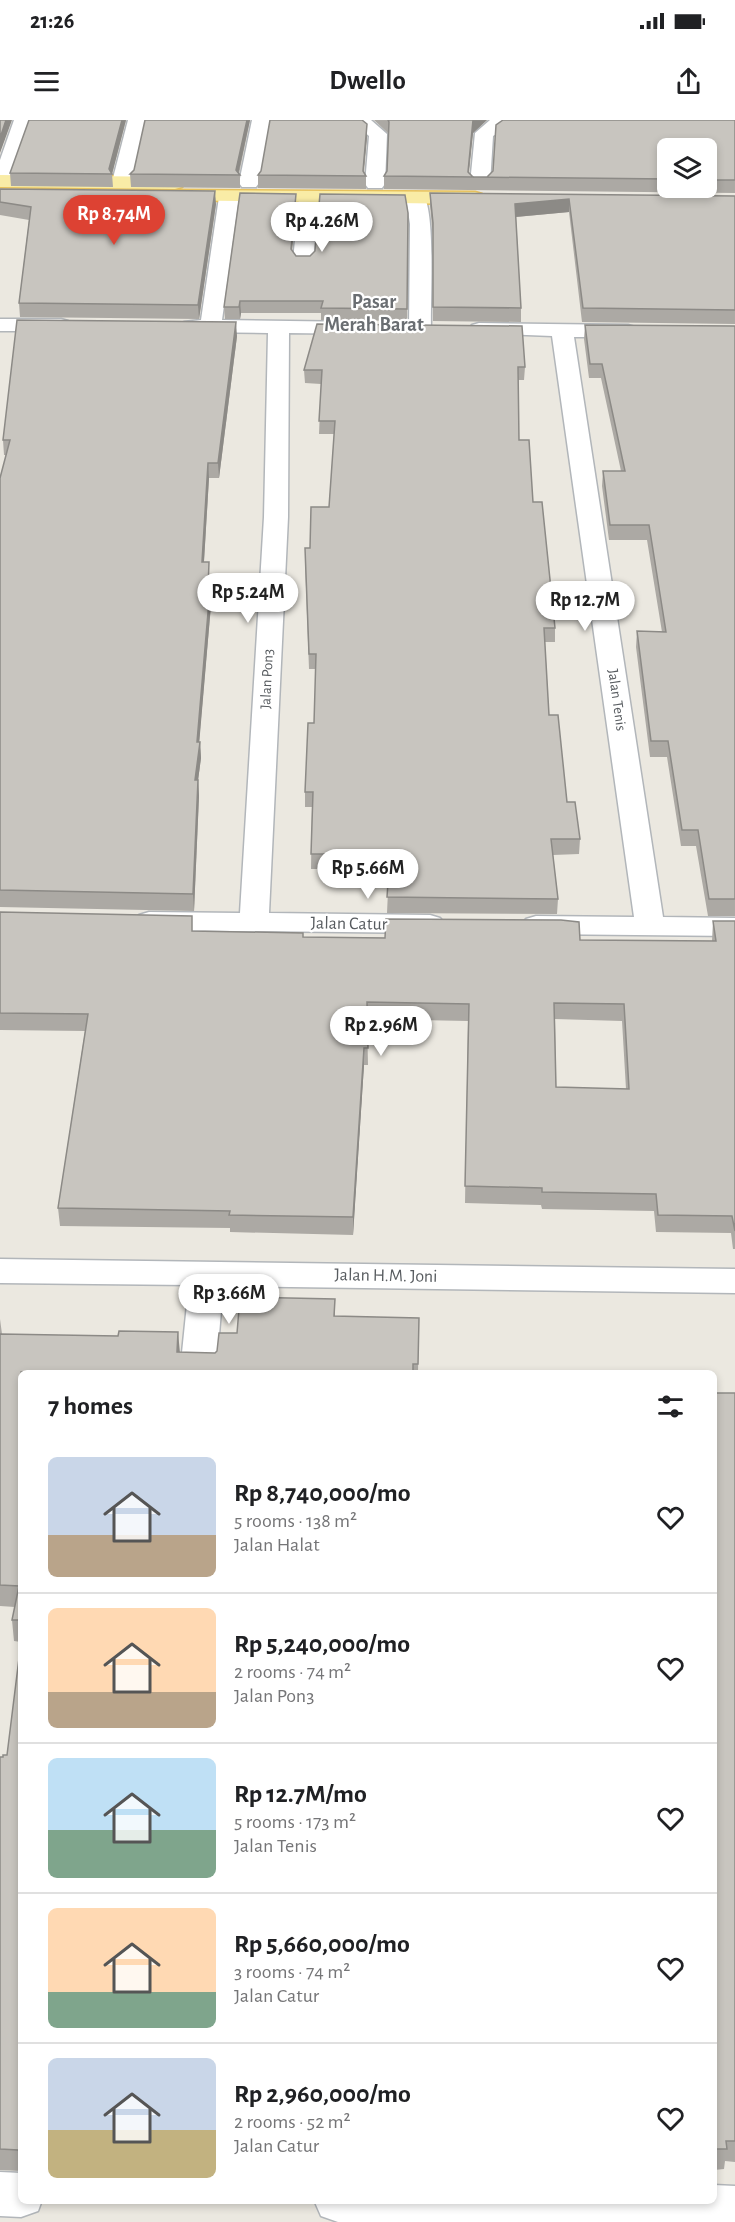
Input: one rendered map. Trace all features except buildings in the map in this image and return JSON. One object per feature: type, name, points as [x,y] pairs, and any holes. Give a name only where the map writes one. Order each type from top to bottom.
[{"type":"main road","points":[[122,182],[480,184],[501,191],[416,198],[309,198],[229,197],[1,186],[122,182]]},
{"type":"street","points":[[1,186],[23,120]]},
{"type":"street","points":[[122,182],[137,120]]},
{"type":"street","points":[[249,183],[261,120]]},
{"type":"street","points":[[359,120],[378,135],[375,184]]},
{"type":"street","points":[[480,184],[484,133],[497,126],[499,120]]},
{"type":"street","points":[[211,326],[229,197]]},
{"type":"street","points":[[303,261],[309,198]]},
{"type":"street","points":[[416,198],[420,224],[420,329]]},
{"type":"street","points":[[0,325],[82,326]]},
{"type":"street","points":[[176,326],[643,331]]},
{"type":"street","name":"Jalan Pon3","points":[[254,923],[276,517],[279,327]]},
{"type":"street","name":"Jalan Tenis","points":[[562,330],[650,926]]},
{"type":"street","name":"Jalan Catur","points":[[127,921],[452,925]]},
{"type":"street","points":[[510,925],[735,927]]},
{"type":"street","name":"Jalan H.M. Joni","points":[[0,1271],[735,1281]]},
{"type":"street","points":[[198,1370],[207,1274]]},
{"type":"street","points":[[0,2194],[18,2195]]},
{"type":"street","points":[[536,2204],[735,2208]]},
{"type":"district","name":"Pasar Merah Barat","points":[[374,314]]}]
